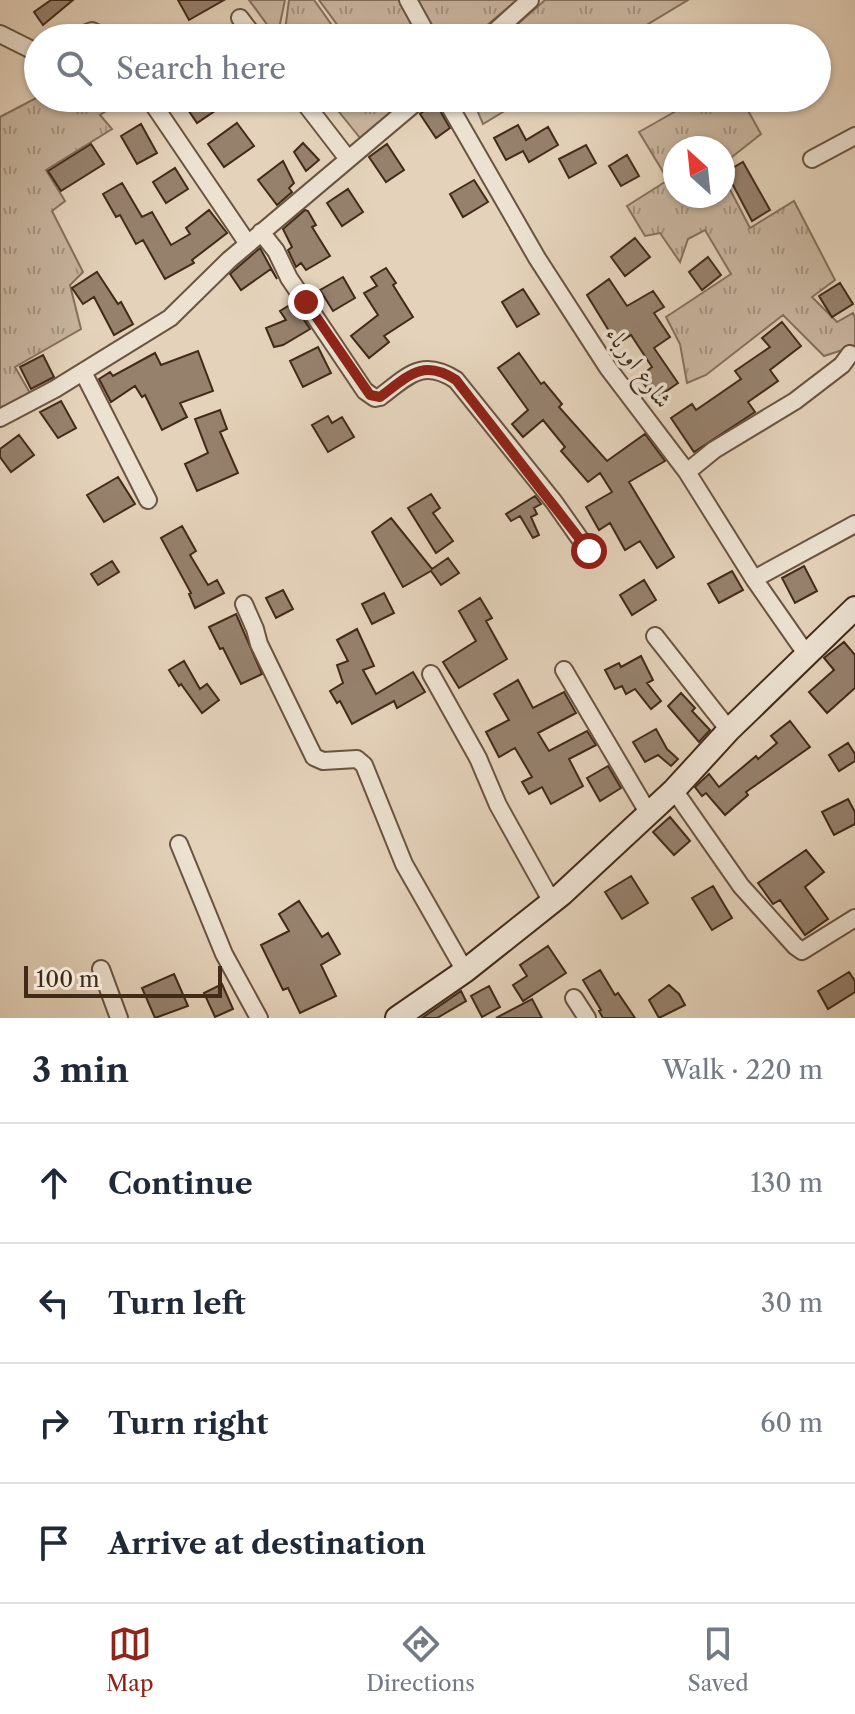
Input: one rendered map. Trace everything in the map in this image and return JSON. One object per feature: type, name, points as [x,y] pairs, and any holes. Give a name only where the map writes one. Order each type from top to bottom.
[{"type":"street","points":[[408,0],[421,24]]},
{"type":"street","points":[[503,24],[530,0]]},
{"type":"street","points":[[240,18],[244,24]]},
{"type":"street","points":[[0,34],[24,47]]},
{"type":"street","points":[[158,112],[248,244]]},
{"type":"street","points":[[312,112],[348,159]]},
{"type":"street","points":[[0,418],[83,372],[170,318],[203,283],[404,112]]},
{"type":"street","name":"شارع اورباء","points":[[453,112],[560,295],[608,368],[687,472],[754,579],[807,655]]},
{"type":"street","points":[[812,159],[855,136]]},
{"type":"street","points":[[261,232],[365,391],[375,398],[380,397],[417,370],[426,368],[456,380],[554,502],[585,546],[595,552]]},
{"type":"street","points":[[687,472],[714,450],[803,395],[842,365],[850,354]]},
{"type":"street","points":[[83,372],[148,500]]},
{"type":"street","points":[[754,579],[855,524]]},
{"type":"street","points":[[244,604],[259,644],[314,757],[323,761],[357,759],[364,765],[404,864],[465,971]]},
{"type":"street","points":[[397,1018],[465,971],[552,902],[674,790],[729,730],[855,608]]},
{"type":"street","points":[[655,636],[729,730]]},
{"type":"street","points":[[564,670],[649,814]]},
{"type":"street","points":[[431,674],[552,902]]},
{"type":"street","points":[[674,790],[741,886],[802,951],[855,918]]},
{"type":"street","points":[[179,844],[224,954],[259,1018]]},
{"type":"street","points":[[101,969],[119,1018]]},
{"type":"street","points":[[574,998],[587,1018]]},
{"type":"green space","points":[[249,0],[285,0],[280,24],[267,24]]},
{"type":"green space","points":[[289,0],[314,0],[331,24],[286,24]]},
{"type":"green space","points":[[319,0],[404,0],[417,24],[337,24]]},
{"type":"green space","points":[[411,0],[517,0],[489,24],[424,24]]},
{"type":"green space","points":[[545,0],[688,0],[648,24],[518,24]]},
{"type":"green space","points":[[24,104],[24,112],[105,112],[100,115],[112,129],[46,170],[65,201],[52,211],[83,272],[70,285],[81,329],[15,367],[34,400],[0,407],[0,117]]},
{"type":"green space","points":[[339,112],[394,112],[396,115],[360,138]]},
{"type":"green space","points":[[478,112],[503,112],[483,124]]},
{"type":"green space","points":[[674,112],[749,112],[761,134],[735,155],[735,136],[663,136],[663,172],[639,132]]},
{"type":"green space","points":[[663,183],[663,208],[735,208],[735,199],[750,228],[794,201],[835,280],[812,297],[837,322],[853,313],[855,346],[824,356],[783,315],[706,375],[687,383],[680,344],[666,317],[731,274],[705,230],[688,239],[680,262],[660,233],[645,236],[627,206]]},
{"type":"building","points":[[51,0],[73,0],[44,24],[34,12]]},
{"type":"building","points":[[178,0],[224,0],[189,20]]},
{"type":"building","points":[[190,112],[213,112],[197,123]]},
{"type":"building","points":[[441,112],[450,128],[436,138],[420,114]]},
{"type":"building","points":[[237,123],[254,146],[224,167],[208,144]]},
{"type":"building","points":[[141,124],[157,153],[137,164],[121,136]]},
{"type":"building","points":[[518,125],[526,140],[548,127],[558,145],[529,162],[523,151],[506,160],[494,138]]},
{"type":"building","points":[[303,143],[319,160],[306,171],[294,152]]},
{"type":"building","points":[[91,144],[104,164],[61,191],[48,171]]},
{"type":"building","points":[[387,144],[404,170],[386,182],[369,157]]},
{"type":"building","points":[[586,145],[596,163],[569,178],[559,159]]},
{"type":"building","points":[[627,155],[639,176],[621,186],[609,166]]},
{"type":"building","points":[[283,161],[294,183],[289,188],[292,192],[277,205],[258,180]]},
{"type":"building","points":[[743,162],[770,210],[752,221],[735,189],[735,167]]},
{"type":"building","points":[[175,168],[188,189],[166,203],[153,182]]},
{"type":"building","points":[[474,180],[488,202],[463,217],[450,194]]},
{"type":"building","points":[[122,183],[142,217],[152,212],[171,245],[190,234],[186,228],[209,210],[227,233],[192,260],[194,263],[165,279],[143,240],[136,244],[120,215],[116,217],[103,194]]},
{"type":"building","points":[[348,189],[363,212],[342,226],[327,203]]},
{"type":"building","points":[[305,210],[316,225],[312,227],[330,256],[306,270],[301,263],[296,267],[288,250],[292,247],[283,229]]},
{"type":"building","points":[[635,238],[650,257],[625,276],[611,257]]},
{"type":"building","points":[[260,248],[277,279],[271,269],[241,290],[230,274]]},
{"type":"building","points":[[708,257],[721,275],[702,290],[689,272]]},
{"type":"building","points":[[386,268],[413,317],[384,336],[389,342],[369,358],[351,336],[378,315],[364,293],[377,286],[371,277]]},
{"type":"building","points":[[97,272],[118,304],[121,302],[133,324],[114,335],[94,297],[83,304],[72,288]]},
{"type":"building","points":[[343,277],[355,298],[333,311],[320,290]]},
{"type":"building","points":[[609,279],[627,306],[653,291],[664,307],[654,313],[670,337],[654,348],[678,383],[655,399],[639,377],[652,367],[631,335],[617,344],[587,295]]},
{"type":"building","points":[[840,283],[853,304],[832,317],[819,296]]},
{"type":"building","points":[[523,289],[539,314],[517,327],[502,302]]},
{"type":"building","points":[[293,303],[310,329],[274,347],[266,328],[286,320],[280,311]]},
{"type":"building","points":[[782,322],[801,346],[770,370],[778,381],[748,402],[755,412],[694,452],[671,418],[692,404],[696,410],[741,379],[735,371],[770,347],[762,338]]},
{"type":"building","points":[[318,347],[331,373],[303,387],[290,361]]},
{"type":"building","points":[[198,351],[213,391],[180,403],[187,417],[162,430],[145,395],[142,397],[135,386],[111,402],[99,379],[110,372],[113,376],[155,353],[161,365]]},
{"type":"building","points":[[519,353],[541,384],[544,382],[562,404],[559,407],[607,461],[645,434],[665,461],[629,482],[674,557],[657,568],[640,541],[625,550],[610,523],[599,530],[586,507],[612,492],[600,473],[588,482],[561,451],[565,447],[543,420],[523,437],[512,424],[528,410],[498,368]]},
{"type":"building","points":[[43,355],[54,377],[31,389],[20,367]]},
{"type":"building","points":[[61,401],[76,428],[58,438],[40,412]]},
{"type":"building","points":[[220,410],[227,429],[220,432],[238,473],[197,491],[185,464],[208,453],[195,419]]},
{"type":"building","points":[[328,416],[332,423],[342,417],[354,437],[328,452],[312,425]]},
{"type":"building","points":[[19,435],[34,455],[11,472],[0,457],[0,449]]},
{"type":"building","points":[[118,477],[135,504],[104,522],[87,495]]},
{"type":"building","points":[[431,494],[440,508],[433,513],[453,541],[436,553],[408,508]]},
{"type":"building","points":[[535,496],[541,504],[534,508],[537,514],[531,517],[539,535],[533,538],[520,516],[511,521],[506,514]]},
{"type":"building","points":[[391,518],[432,569],[448,558],[459,573],[441,585],[431,571],[403,587],[372,532]]},
{"type":"building","points":[[182,526],[196,551],[190,555],[208,585],[217,580],[224,593],[195,608],[191,593],[161,538]]},
{"type":"building","points":[[112,561],[119,572],[98,585],[91,574]]},
{"type":"building","points":[[804,566],[817,591],[795,603],[782,578]]},
{"type":"building","points":[[732,571],[743,590],[719,603],[708,584]]},
{"type":"building","points":[[644,580],[656,600],[632,615],[620,595]]},
{"type":"building","points":[[283,590],[293,609],[276,618],[266,598]]},
{"type":"building","points":[[384,593],[394,613],[372,624],[362,604]]},
{"type":"building","points":[[480,598],[492,618],[486,621],[507,659],[459,688],[443,662],[476,641],[459,611]]},
{"type":"building","points":[[236,614],[262,674],[241,684],[209,627]]},
{"type":"building","points":[[357,629],[374,666],[363,670],[376,694],[413,672],[425,692],[397,708],[394,701],[352,724],[340,701],[337,703],[330,691],[343,683],[337,665],[348,661],[337,640]]},
{"type":"building","points":[[844,642],[855,655],[855,688],[827,713],[809,692],[834,670],[824,658]]},
{"type":"building","points":[[641,656],[653,680],[647,683],[661,701],[651,709],[635,689],[626,694],[622,686],[615,689],[605,670],[619,663],[621,667]]},
{"type":"building","points":[[184,661],[200,689],[207,684],[219,700],[202,713],[169,670]]},
{"type":"building","points":[[518,680],[533,708],[564,692],[576,713],[538,733],[549,751],[587,731],[596,745],[569,759],[583,786],[551,804],[542,787],[529,794],[522,782],[532,777],[515,748],[499,757],[486,732],[509,720],[494,694]]},
{"type":"building","points":[[681,693],[695,708],[692,711],[710,730],[699,742],[668,706]]},
{"type":"building","points":[[790,721],[810,747],[746,792],[748,795],[725,815],[706,793],[702,796],[695,787],[709,774],[719,787],[777,743],[771,736]]},
{"type":"building","points":[[656,729],[667,749],[678,759],[671,766],[658,755],[645,762],[633,742]]},
{"type":"building","points":[[848,743],[855,754],[855,761],[839,771],[829,755]]},
{"type":"building","points":[[608,766],[621,788],[600,801],[587,778]]},
{"type":"building","points":[[848,799],[855,812],[855,824],[834,835],[822,812]]},
{"type":"building","points":[[670,817],[690,841],[674,855],[653,832]]},
{"type":"building","points":[[806,850],[824,872],[805,887],[828,919],[805,935],[780,900],[773,904],[758,883]]},
{"type":"building","points":[[631,876],[648,903],[622,919],[605,892]]},
{"type":"building","points":[[713,886],[732,918],[712,930],[692,898]]},
{"type":"building","points":[[299,901],[322,937],[328,933],[340,954],[321,965],[336,996],[300,1013],[288,988],[283,990],[261,945],[289,931],[279,914]]},
{"type":"building","points":[[548,946],[566,973],[523,1001],[513,985],[527,976],[520,965]]},
{"type":"building","points":[[600,970],[615,995],[618,993],[635,1018],[603,1018],[583,980]]},
{"type":"building","points":[[849,972],[855,981],[855,992],[828,1009],[818,991]]},
{"type":"building","points":[[174,974],[188,1006],[155,1018],[142,988]]},
{"type":"building","points":[[222,984],[233,1009],[215,1017],[204,993]]},
{"type":"building","points":[[669,985],[685,1005],[659,1018],[649,1000]]},
{"type":"building","points":[[489,986],[500,1007],[482,1017],[471,996]]},
{"type":"building","points":[[461,991],[466,1001],[437,1018],[422,1018]]},
{"type":"building","points":[[532,999],[542,1018],[496,1018]]},
{"type":"route","points":[[306,302],[365,391],[375,398],[417,370],[426,368],[447,374],[461,384],[589,551]]}]
